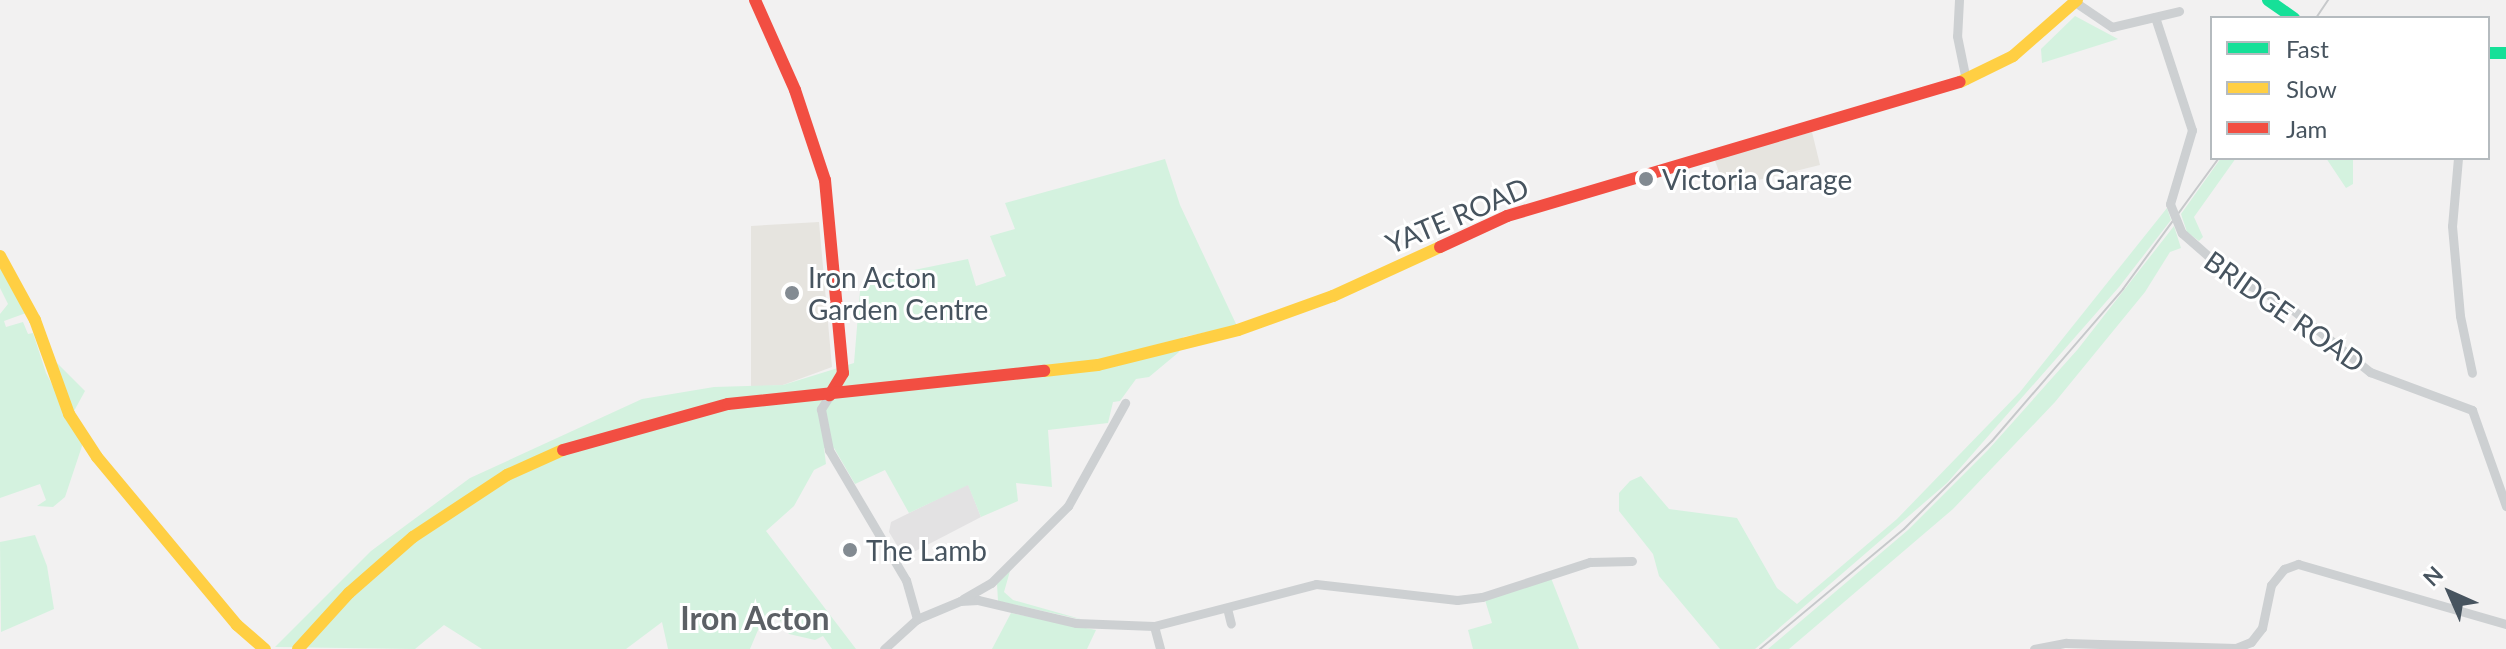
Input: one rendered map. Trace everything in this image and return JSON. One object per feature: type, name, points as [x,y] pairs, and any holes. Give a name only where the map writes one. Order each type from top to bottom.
[{"type":"main road","points":[[755,0],[795,90],[825,180],[843,373],[830,395]]},
{"type":"main road","points":[[2268,0],[2291,16]]},
{"type":"main road","name":"YATE ROAD","points":[[298,649],[349,593],[413,537],[544,456],[678,414],[830,395],[1004,379],[1187,344],[1333,296],[1507,216],[1966,80],[2013,56],[2076,1]]},
{"type":"main road","points":[[0,256],[35,320],[69,414],[97,457],[237,625],[265,649]]},
{"type":"street","points":[[1959,0],[1957,36],[1966,80]]},
{"type":"street","name":"YATE ROAD","points":[[2076,1],[2112,27],[2179,11]]},
{"type":"street","name":"BRIDGE ROAD","points":[[2155,17],[2192,130],[2170,204],[2182,233],[2232,277],[2283,302],[2370,372],[2472,410],[2506,506]]},
{"type":"street","points":[[2458,160],[2452,226],[2460,316],[2472,373]]},
{"type":"street","points":[[830,395],[821,409],[834,463],[915,604],[917,619]]},
{"type":"street","points":[[884,649],[917,619],[960,601],[991,583],[1076,496],[1125,403]]},
{"type":"street","points":[[960,601],[992,604],[1076,623],[1154,626],[1316,584],[1457,600],[1482,597],[1590,562],[1632,561]]},
{"type":"street","points":[[2034,649],[2066,643],[2236,648],[2251,642],[2262,628],[2271,585],[2284,569],[2298,564],[2506,624]]},
{"type":"street","points":[[991,583],[992,604]]},
{"type":"street","points":[[915,604],[940,607]]},
{"type":"street","points":[[1227,608],[1231,624]]},
{"type":"street","points":[[1154,626],[1160,649]]},
{"type":"shaded area","points":[[1812,132],[1820,165],[1725,188],[1714,158]]},
{"type":"shaded area","points":[[819,222],[832,367],[783,385],[751,387],[751,226]]},
{"type":"shaded area","points":[[968,484],[981,517],[904,557],[889,532],[891,522]]},
{"type":"green space","points":[[2075,16],[2118,39],[2042,63],[2041,49]]},
{"type":"green space","points":[[1165,159],[1180,205],[1237,326],[1183,337],[1179,352],[1149,377],[1136,379],[1120,401],[1113,402],[1108,423],[1048,430],[1052,487],[1016,483],[1018,501],[981,517],[968,485],[909,513],[885,470],[855,484],[834,448],[824,448],[826,464],[814,470],[794,506],[766,531],[856,649],[832,649],[823,636],[815,640],[789,634],[775,613],[761,623],[750,649],[668,649],[662,622],[626,649],[482,649],[444,625],[415,649],[275,647],[371,551],[470,478],[642,399],[714,387],[783,385],[854,363],[860,291],[870,279],[968,259],[976,286],[1006,276],[990,236],[1015,229],[1005,203]]},
{"type":"green space","points":[[2220,160],[2235,160],[2194,217],[2203,237],[2199,241],[2187,232],[2181,214]]},
{"type":"green space","points":[[2327,160],[2353,160],[2353,184],[2346,188]]},
{"type":"green space","points":[[2167,208],[2171,220],[2119,287],[1947,483],[1755,649],[1720,649],[1659,576],[1653,554],[1619,511],[1619,493],[1630,481],[1641,476],[1669,509],[1737,518],[1777,588],[1797,604],[1897,519],[2020,392]]},
{"type":"green space","points":[[2174,226],[2181,248],[2170,252],[2145,292],[2055,402],[1953,509],[1789,649],[1768,649],[1908,530],[1988,450],[2078,349]]},
{"type":"green space","points":[[0,262],[26,313],[4,321],[6,327],[23,322],[28,334],[33,333],[46,373],[83,443],[65,497],[53,507],[37,506],[46,500],[40,484],[0,498],[0,314],[8,304],[0,288]]},
{"type":"green space","points":[[54,360],[85,391],[74,411],[66,396]]},
{"type":"green space","points":[[35,535],[47,566],[54,609],[1,632],[0,542]]},
{"type":"green space","points":[[1010,571],[1004,592],[1013,600],[1084,620],[998,601],[997,584]]},
{"type":"green space","points":[[1551,578],[1579,649],[1473,649],[1468,630],[1492,623],[1485,600]]},
{"type":"green space","points":[[1011,613],[1096,630],[1087,649],[992,649]]},
{"type":"railway","points":[[2317,16],[2328,0]]},
{"type":"railway","points":[[1760,649],[1904,529],[1992,441],[2123,289],[2218,160]]},
{"type":"traffic: fast","points":[[2268,0],[2291,16]]},
{"type":"traffic: fast","points":[[2490,53],[2506,53]]},
{"type":"traffic: slow","points":[[1960,82],[2013,56],[2077,0]]},
{"type":"traffic: slow","points":[[1044,371],[1098,365],[1238,330],[1333,296],[1440,247]]},
{"type":"traffic: slow","points":[[0,256],[35,320],[69,414],[97,457],[237,625],[265,649]]},
{"type":"traffic: slow","points":[[298,649],[349,593],[413,537],[507,475],[563,450]]},
{"type":"traffic: jam","points":[[755,0],[795,90],[825,180],[843,373],[830,395]]},
{"type":"traffic: jam","points":[[1440,247],[1507,216],[1960,82]]},
{"type":"traffic: jam","points":[[563,450],[728,404],[1044,371]]},
{"type":"place","name":"Victoria Garage","points":[[1646,179]]},
{"type":"place","name":"Iron Acton Garden Centre","points":[[792,293]]},
{"type":"place","name":"The Lamb","points":[[850,550]]},
{"type":"district","name":"Iron Acton","points":[[755,618]]}]
